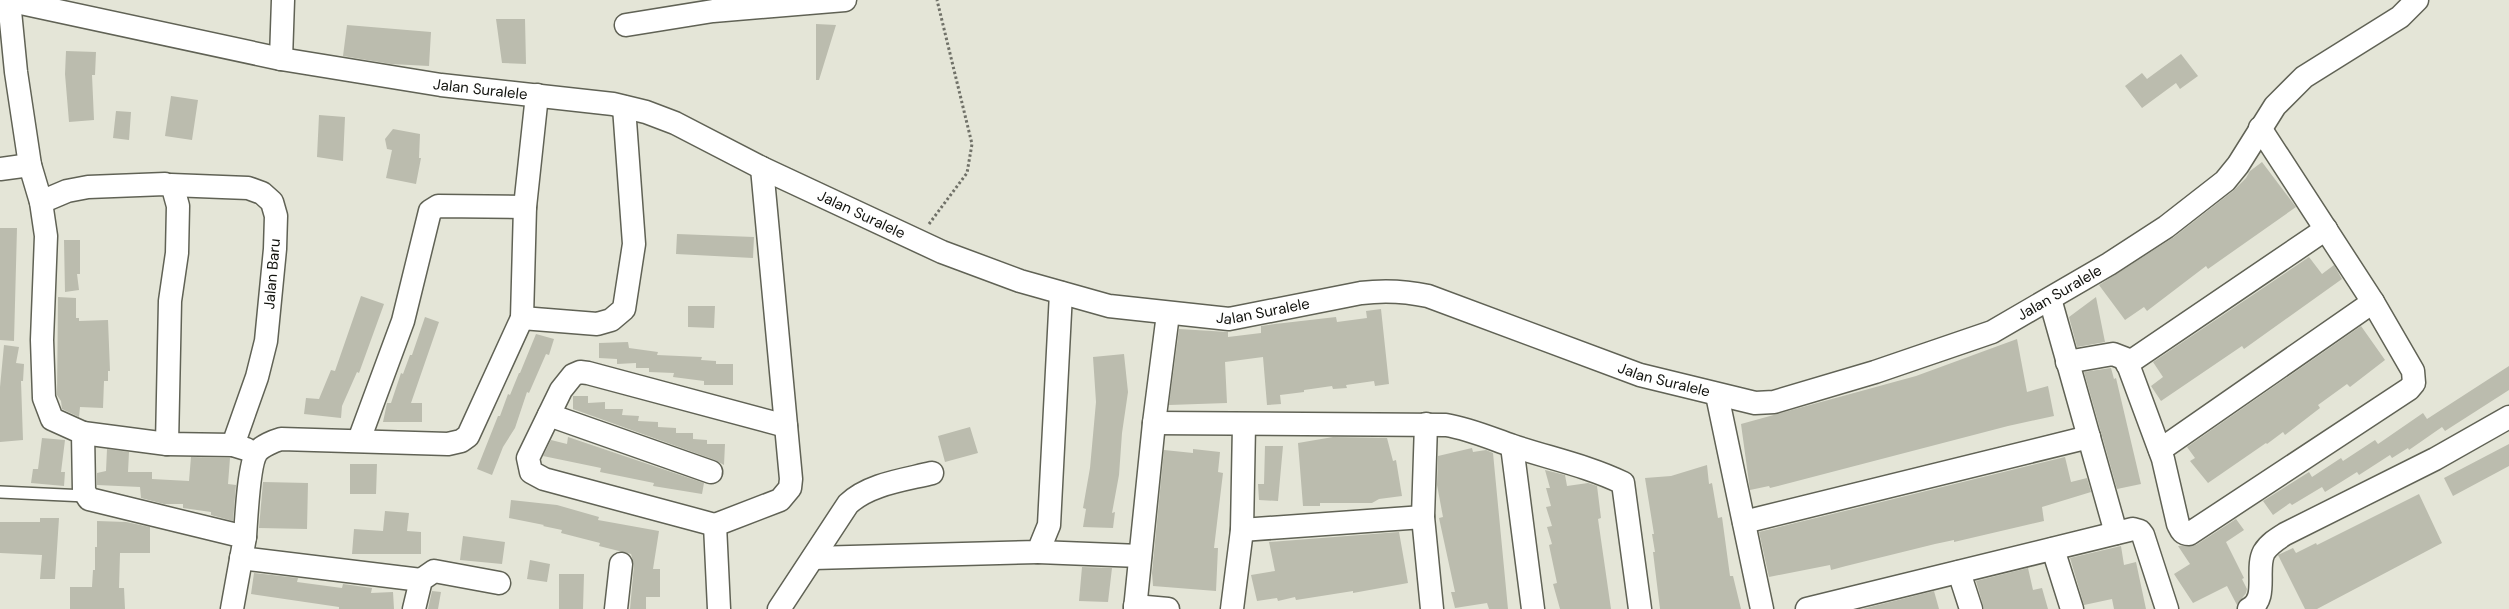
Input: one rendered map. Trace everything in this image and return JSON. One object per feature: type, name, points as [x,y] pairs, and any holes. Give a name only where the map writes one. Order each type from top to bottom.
[{"type":"street","points":[[281,59],[284,0]]},
{"type":"street","points":[[626,25],[714,11],[845,0]]},
{"type":"street","name":"Jalan Suralele","points":[[8,1],[281,59],[441,85],[624,106],[646,112],[675,123],[762,168],[942,252],[1020,281],[1109,306],[1168,314],[1228,319],[1361,293],[1383,290],[1408,292],[1428,296],[1640,375],[1756,403],[1774,402],[1875,372],[1992,332],[2050,299],[2166,227],[2225,181],[2238,166],[2275,106],[2304,77],[2400,18],[2417,0]]},
{"type":"street","points":[[8,1],[8,73],[30,166],[41,202],[46,236],[42,340],[44,398],[52,420],[83,433],[167,444],[233,445],[257,452],[281,439],[438,444],[461,441],[468,436],[522,318],[525,207],[537,95]]},
{"type":"street","points":[[522,318],[597,324],[611,320],[624,309],[634,244],[624,106]]},
{"type":"street","points":[[2068,362],[2113,354],[2126,359],[2160,450],[2178,524],[2181,532],[2189,534],[2390,403],[2414,383],[2414,374],[2373,302],[2260,128]]},
{"type":"street","points":[[0,169],[30,166]]},
{"type":"street","points":[[762,168],[791,467],[790,488],[780,500],[715,525],[544,479],[531,472],[528,458],[549,415],[572,375],[580,372],[786,426]]},
{"type":"street","name":"Jalan Baru","points":[[41,202],[67,191],[88,187],[164,184],[171,186],[248,188],[262,193],[272,202],[276,216],[275,249],[266,341],[258,377],[233,445]]},
{"type":"street","points":[[167,444],[170,301],[177,253],[178,206],[171,186]]},
{"type":"street","points":[[359,440],[403,321],[430,211],[438,206],[525,207]]},
{"type":"street","points":[[2127,364],[2326,229]]},
{"type":"street","points":[[1038,552],[1049,525],[1061,293]]},
{"type":"street","points":[[2050,299],[2116,533]]},
{"type":"street","points":[[2160,450],[2373,302]]},
{"type":"street","points":[[1168,314],[1154,423],[1135,607],[1168,609]]},
{"type":"street","points":[[1717,395],[1762,609]]},
{"type":"street","points":[[549,415],[711,472]]},
{"type":"street","points":[[2249,609],[2258,603],[2260,594],[2259,567],[2264,552],[2270,544],[2285,534],[2435,459],[2509,417]]},
{"type":"street","points":[[1154,423],[1244,425],[1426,424],[1472,430],[1512,446],[1602,473],[1623,483],[1640,609]]},
{"type":"street","points":[[1426,424],[1423,517],[1432,609]]},
{"type":"street","points":[[1232,609],[1242,530],[1244,425]]},
{"type":"street","points":[[83,433],[84,485],[86,496],[94,502],[243,548],[420,580]]},
{"type":"street","points":[[1744,522],[2089,437]]},
{"type":"street","points":[[1512,446],[1533,609]]},
{"type":"street","points":[[232,609],[243,548],[253,467],[257,452]]},
{"type":"street","points":[[779,609],[848,504],[856,496],[868,490],[932,473]]},
{"type":"street","points":[[1242,530],[1423,517]]},
{"type":"street","points":[[715,525],[720,609]]},
{"type":"street","points":[[1807,609],[1858,603],[1960,572],[2133,529],[2140,531],[2167,609]]},
{"type":"street","points":[[2053,549],[2072,609]]},
{"type":"street","points":[[813,558],[1038,552],[1140,556]]},
{"type":"street","points":[[616,609],[621,564]]},
{"type":"street","points":[[414,609],[420,580],[427,574],[441,570],[499,583]]},
{"type":"street","points":[[1960,572],[1971,609]]},
{"type":"lane","points":[[0,492],[86,496]]},
{"type":"path","points":[[918,240],[967,173],[972,152],[965,113],[949,57],[937,0]]},
{"type":"building","points":[[496,19],[525,19],[526,64],[502,63]]},
{"type":"building","points":[[816,24],[836,25],[819,80],[816,80]]},
{"type":"building","points":[[347,25],[431,32],[429,66],[391,64],[343,56]]},
{"type":"building","points":[[66,51],[96,52],[95,75],[92,75],[94,120],[69,122],[65,74]]},
{"type":"building","points":[[2181,54],[2198,76],[2180,89],[2176,83],[2142,108],[2125,86],[2142,73],[2147,79]]},
{"type":"building","points":[[171,96],[198,100],[192,140],[165,136]]},
{"type":"building","points":[[116,111],[131,112],[129,140],[113,138]]},
{"type":"building","points":[[319,115],[345,117],[343,161],[317,157]]},
{"type":"building","points":[[393,129],[420,134],[419,158],[421,158],[416,184],[386,178],[392,150],[387,149],[385,139]]},
{"type":"building","points":[[2262,162],[2296,207],[2208,269],[2206,266],[2147,311],[2144,307],[2125,320],[2099,285],[2174,237],[2233,191],[2250,171]]},
{"type":"building","points":[[0,228],[17,228],[14,341],[0,340]]},
{"type":"building","points":[[677,234],[754,237],[753,258],[676,254]]},
{"type":"building","points":[[64,240],[80,240],[80,274],[77,274],[79,290],[65,292]]},
{"type":"building","points":[[2309,257],[2322,274],[2334,265],[2342,279],[2244,349],[2242,346],[2161,401],[2151,386],[2163,377],[2153,362]]},
{"type":"building","points":[[361,296],[384,304],[359,373],[357,372],[342,406],[341,418],[304,414],[306,398],[319,399],[331,370],[335,371]]},
{"type":"building","points":[[58,297],[76,298],[76,318],[79,318],[79,321],[108,320],[110,371],[108,371],[108,381],[104,381],[103,408],[80,407],[79,417],[62,409],[61,401],[57,395]]},
{"type":"building","points":[[2096,297],[2105,342],[2077,347],[2069,317]]},
{"type":"building","points":[[688,306],[715,306],[714,328],[688,327]]},
{"type":"building","points":[[1381,309],[1389,384],[1375,386],[1374,381],[1346,385],[1347,388],[1333,389],[1332,386],[1304,390],[1304,392],[1280,395],[1281,404],[1267,405],[1263,357],[1225,362],[1227,403],[1169,405],[1179,329],[1228,332],[1228,337],[1261,333],[1261,326],[1275,324],[1336,317],[1337,322],[1367,318],[1366,311]]},
{"type":"building","points":[[425,317],[439,322],[411,403],[422,403],[422,422],[383,422],[387,403],[391,403],[401,373],[403,374],[410,355],[412,355]]},
{"type":"building","points":[[2361,326],[2385,360],[2350,387],[2347,384],[2318,405],[2320,408],[2285,435],[2283,432],[2208,483],[2190,461],[2195,458],[2187,447]]},
{"type":"building","points":[[536,334],[554,339],[549,355],[546,354],[529,393],[527,392],[515,428],[503,447],[492,475],[477,469],[498,416],[500,416],[508,394],[510,395]]},
{"type":"building","points":[[2017,339],[2027,392],[2048,386],[2054,416],[2008,426],[1770,488],[1769,486],[1750,490],[1741,424],[1916,376]]},
{"type":"building","points":[[628,342],[629,348],[658,352],[657,355],[702,357],[701,360],[716,361],[716,364],[733,364],[733,385],[704,385],[704,381],[673,377],[674,373],[649,372],[649,368],[636,368],[636,363],[617,364],[617,359],[599,358],[599,343]]},
{"type":"building","points":[[4,345],[19,347],[16,363],[24,364],[23,381],[21,381],[23,440],[0,442],[0,387]]},
{"type":"building","points":[[1124,354],[1128,392],[1122,433],[1119,475],[1112,513],[1115,512],[1113,528],[1083,527],[1086,509],[1083,508],[1090,468],[1096,402],[1093,357]]},
{"type":"building","points":[[2509,366],[2509,390],[2445,431],[2442,427],[2409,450],[2408,448],[2392,458],[2390,455],[2359,475],[2357,472],[2325,492],[2322,487],[2292,505],[2290,503],[2273,515],[2263,501],[2309,472],[2312,477],[2341,458],[2343,461],[2375,440],[2378,444],[2423,413],[2427,419]]},
{"type":"building","points":[[2111,368],[2114,379],[2116,378],[2141,484],[2117,489],[2084,372]]},
{"type":"building","points":[[573,396],[588,396],[588,403],[605,402],[605,409],[623,409],[622,415],[639,416],[638,421],[658,422],[658,427],[676,428],[676,433],[693,433],[693,439],[707,440],[707,444],[725,444],[724,465],[715,460],[573,409]]},
{"type":"building","points":[[970,427],[978,453],[945,462],[938,436]]},
{"type":"building","points":[[568,437],[704,483],[702,494],[653,486],[654,483],[600,472],[601,468],[543,456],[551,440],[567,444]]},
{"type":"building","points":[[1333,437],[1387,438],[1393,461],[1396,460],[1402,496],[1379,499],[1372,503],[1320,503],[1320,506],[1303,506],[1298,443]]},
{"type":"building","points":[[42,438],[65,440],[61,472],[65,472],[64,486],[31,483],[33,469],[38,469]]},
{"type":"building","points":[[2509,444],[2509,466],[2453,496],[2444,478]]},
{"type":"building","points":[[1265,446],[1283,446],[1278,501],[1259,500],[1258,484],[1264,484]]},
{"type":"building","points":[[1472,448],[1473,452],[1486,450],[1493,453],[1508,609],[1489,609],[1487,603],[1455,608],[1451,592],[1455,592],[1439,518],[1443,517],[1437,485],[1438,456]]},
{"type":"building","points":[[107,449],[129,452],[128,472],[152,472],[152,479],[189,481],[191,457],[230,458],[228,484],[236,485],[233,521],[211,515],[211,512],[183,508],[183,504],[164,504],[141,498],[140,487],[97,485],[97,473],[106,471]]},
{"type":"building","points":[[1193,449],[1220,452],[1218,472],[1223,473],[1214,548],[1218,548],[1216,591],[1153,586],[1152,573],[1164,450],[1193,453]]},
{"type":"building","points":[[2065,457],[2071,482],[2087,478],[2091,492],[2042,507],[2044,521],[1954,542],[1954,540],[1935,544],[1831,570],[1830,565],[1769,577],[1759,532]]},
{"type":"building","points":[[350,464],[377,464],[376,494],[350,494]]},
{"type":"building","points":[[1707,465],[1709,484],[1712,483],[1718,518],[1722,517],[1730,576],[1733,576],[1741,609],[1660,609],[1653,552],[1655,552],[1652,534],[1654,534],[1645,478],[1671,476]]},
{"type":"building","points":[[1545,470],[1565,475],[1567,486],[1588,483],[1597,486],[1601,518],[1598,519],[1611,609],[1560,609],[1553,584],[1557,583],[1549,545],[1552,544],[1547,527],[1552,526],[1546,507],[1551,506],[1546,488],[1550,488]]},
{"type":"building","points":[[263,482],[308,483],[307,529],[259,528]]},
{"type":"building","points":[[2419,494],[2442,543],[2317,609],[2305,609],[2278,555],[2293,548],[2296,553],[2316,543],[2317,545]]},
{"type":"building","points":[[511,500],[557,505],[599,517],[598,520],[659,531],[653,569],[660,569],[660,597],[646,597],[646,609],[630,609],[634,565],[631,554],[599,546],[600,543],[561,533],[562,530],[509,518]]},
{"type":"building","points":[[385,511],[409,513],[407,531],[421,532],[421,554],[352,554],[354,529],[383,531]]},
{"type":"building","points":[[40,518],[59,518],[55,579],[40,579],[42,555],[0,553],[0,522],[40,522]]},
{"type":"building","points":[[2236,519],[2244,530],[2226,542],[2244,578],[2242,579],[2247,589],[2246,593],[2237,605],[2227,586],[2193,603],[2174,574],[2190,564],[2178,546],[2196,545]]},
{"type":"building","points":[[97,521],[126,522],[150,527],[150,553],[120,553],[119,588],[124,588],[125,609],[70,609],[70,587],[92,587],[93,570],[95,570],[95,547],[97,547]]},
{"type":"building","points":[[1399,532],[1408,583],[1353,593],[1353,591],[1296,600],[1295,597],[1278,601],[1277,598],[1257,601],[1251,575],[1275,571],[1269,542]]},
{"type":"building","points":[[463,536],[505,542],[502,564],[460,560]]},
{"type":"building","points":[[2121,546],[2124,565],[2136,562],[2146,609],[2114,609],[2112,599],[2084,605],[2070,558]]},
{"type":"building","points":[[530,560],[550,564],[547,582],[527,579]]},
{"type":"building","points":[[1082,567],[1112,568],[1108,602],[1079,601]]},
{"type":"building","points":[[2028,568],[2033,590],[2042,588],[2048,609],[1984,609],[1976,581]]},
{"type":"building","points":[[254,573],[298,578],[297,582],[342,588],[343,584],[372,588],[371,593],[393,592],[394,609],[339,609],[339,607],[251,594]]},
{"type":"building","points":[[559,574],[584,574],[583,609],[559,609]]},
{"type":"building","points":[[432,591],[441,592],[438,609],[428,609]]},
{"type":"building","points":[[1934,591],[1939,609],[1862,609]]}]
